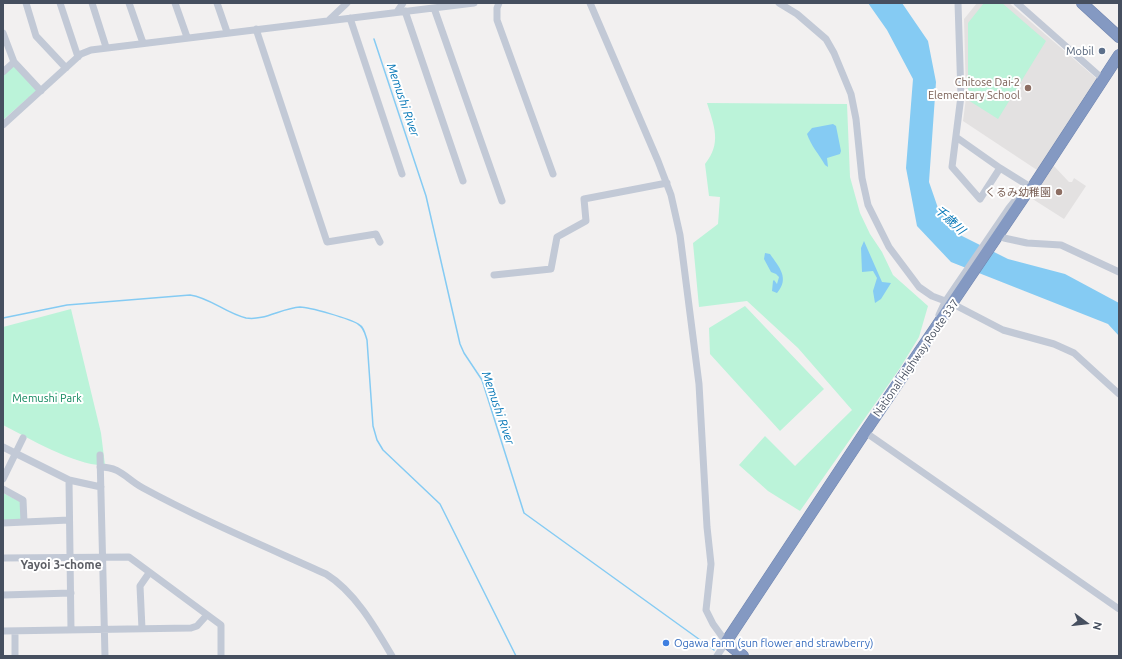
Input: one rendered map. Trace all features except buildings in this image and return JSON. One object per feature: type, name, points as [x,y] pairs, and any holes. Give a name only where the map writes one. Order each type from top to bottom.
[{"type":"highway","points":[[1082,3],[1119,37]]},
{"type":"highway","name":"National Highway Route 337","points":[[726,642],[865,432],[931,336],[949,303],[1002,230],[1104,80],[1119,55]]},
{"type":"highway","points":[[726,642],[744,656]]},
{"type":"street","points":[[26,3],[36,36],[66,68]]},
{"type":"street","points":[[60,3],[78,57]]},
{"type":"street","points":[[92,3],[106,47]]},
{"type":"street","points":[[129,3],[142,43]]},
{"type":"street","points":[[175,3],[187,37]]},
{"type":"street","points":[[217,3],[227,32]]},
{"type":"street","points":[[329,20],[347,3]]},
{"type":"street","points":[[397,12],[403,3]]},
{"type":"street","points":[[3,125],[86,51],[106,47],[469,3]]},
{"type":"street","points":[[499,3],[497,8],[497,20],[553,174]]},
{"type":"street","points":[[590,3],[667,183],[680,235],[698,367],[707,527],[711,564],[706,610],[713,624],[726,642],[717,656]]},
{"type":"street","points":[[780,3],[797,14],[826,38],[834,53],[851,94],[862,178],[868,205],[889,247],[919,287],[932,296],[1003,330],[1054,344],[1074,353],[1119,394]]},
{"type":"street","points":[[958,3],[961,85],[952,167],[980,199],[1000,168]]},
{"type":"street","points":[[1017,3],[1104,80]]},
{"type":"street","points":[[434,8],[502,201]]},
{"type":"street","points":[[405,11],[463,181]]},
{"type":"street","points":[[350,18],[402,174]]},
{"type":"street","points":[[256,29],[327,242],[376,234],[380,242]]},
{"type":"street","points":[[3,33],[14,62],[41,91]]},
{"type":"street","points":[[3,72],[14,62]]},
{"type":"street","points":[[956,137],[1030,189]]},
{"type":"street","points":[[494,275],[551,269],[557,237],[586,222],[584,199],[667,183]]},
{"type":"street","points":[[1002,230],[1027,243],[1061,245],[1119,272]]},
{"type":"street","points":[[865,432],[1119,609]]},
{"type":"street","points":[[3,479],[23,438]]},
{"type":"street","points":[[3,447],[69,480],[101,487]]},
{"type":"street","points":[[100,455],[105,656]]},
{"type":"street","points":[[100,467],[116,469],[130,481],[188,512],[326,574],[336,580],[348,591],[392,656]]},
{"type":"street","points":[[69,480],[71,630]]},
{"type":"street","points":[[3,489],[23,500],[24,522]]},
{"type":"street","points":[[3,523],[69,520]]},
{"type":"street","points":[[3,558],[103,556],[129,557],[206,616],[221,625],[221,656]]},
{"type":"street","points":[[142,629],[140,586],[149,573]]},
{"type":"street","points":[[3,595],[71,593]]},
{"type":"street","points":[[3,631],[191,628],[197,626],[206,616]]},
{"type":"street","points":[[15,631],[15,656]]},
{"type":"shaded area","name":"Chitose Dai-2 Elementary School","points":[[977,3],[1009,3],[1097,79],[1037,170],[963,121],[966,98],[964,19]]},
{"type":"shaded area","name":"くるみ幼稚園","points":[[1053,165],[1069,182],[1072,182],[1074,178],[1086,186],[1064,219],[1031,198]]},
{"type":"green space","points":[[984,3],[1002,3],[1046,41],[998,119],[968,100],[968,23]]},
{"type":"green space","points":[[14,66],[37,90],[3,120],[3,75]]},
{"type":"green space","points":[[707,103],[847,104],[850,177],[860,213],[893,275],[928,306],[919,337],[900,368],[800,511],[768,491],[739,465],[765,436],[795,466],[852,410],[798,348],[747,301],[699,307],[693,243],[718,224],[720,197],[709,196],[705,164],[713,149],[715,134]]},
{"type":"green space","points":[[745,306],[824,389],[780,431],[710,354],[709,328]]},
{"type":"green space","name":"Memushi Park","points":[[71,309],[101,433],[105,465],[94,464],[67,457],[3,425],[3,327]]},
{"type":"green space","points":[[3,493],[21,502],[22,520],[3,520]]},
{"type":"water","points":[[868,3],[902,3],[928,41],[936,82],[929,182],[938,208],[962,236],[1008,259],[1065,274],[1119,303],[1119,336],[1108,324],[951,262],[917,226],[906,168],[913,79],[887,30]]},
{"type":"water","points":[[833,124],[836,126],[841,151],[840,154],[827,158],[828,167],[825,165],[807,134],[812,128]]},
{"type":"water","points":[[864,241],[882,282],[891,283],[881,299],[875,303],[873,291],[877,278],[873,271],[862,272],[861,248]]},
{"type":"water","points":[[765,253],[770,254],[782,273],[783,282],[777,293],[772,291],[773,281],[774,280],[777,284],[779,277],[771,272],[764,259]]},
{"type":"waterway","name":"Memushi River","points":[[374,39],[426,196],[460,344],[464,353],[482,380],[524,513],[714,650]]},
{"type":"waterway","points":[[3,318],[67,305],[190,295],[205,299],[231,313],[246,318],[260,318],[300,307],[339,316],[360,325],[367,340],[373,426],[377,440],[383,450],[440,504],[516,656]]},
{"type":"place","name":"Mobil","points":[[1102,51]]},
{"type":"place","name":"Chitose Dai-2 Elementary School","points":[[1028,88]]},
{"type":"place","name":"くるみ幼稚園","points":[[1059,192]]},
{"type":"place","name":"Ogawa farm (sun flower and strawberry)","points":[[666,643]]},
{"type":"district","name":"Yayoi 3-chome","points":[[61,565]]},
{"type":"water label","name":"千歳川","points":[[950,220]]}]
